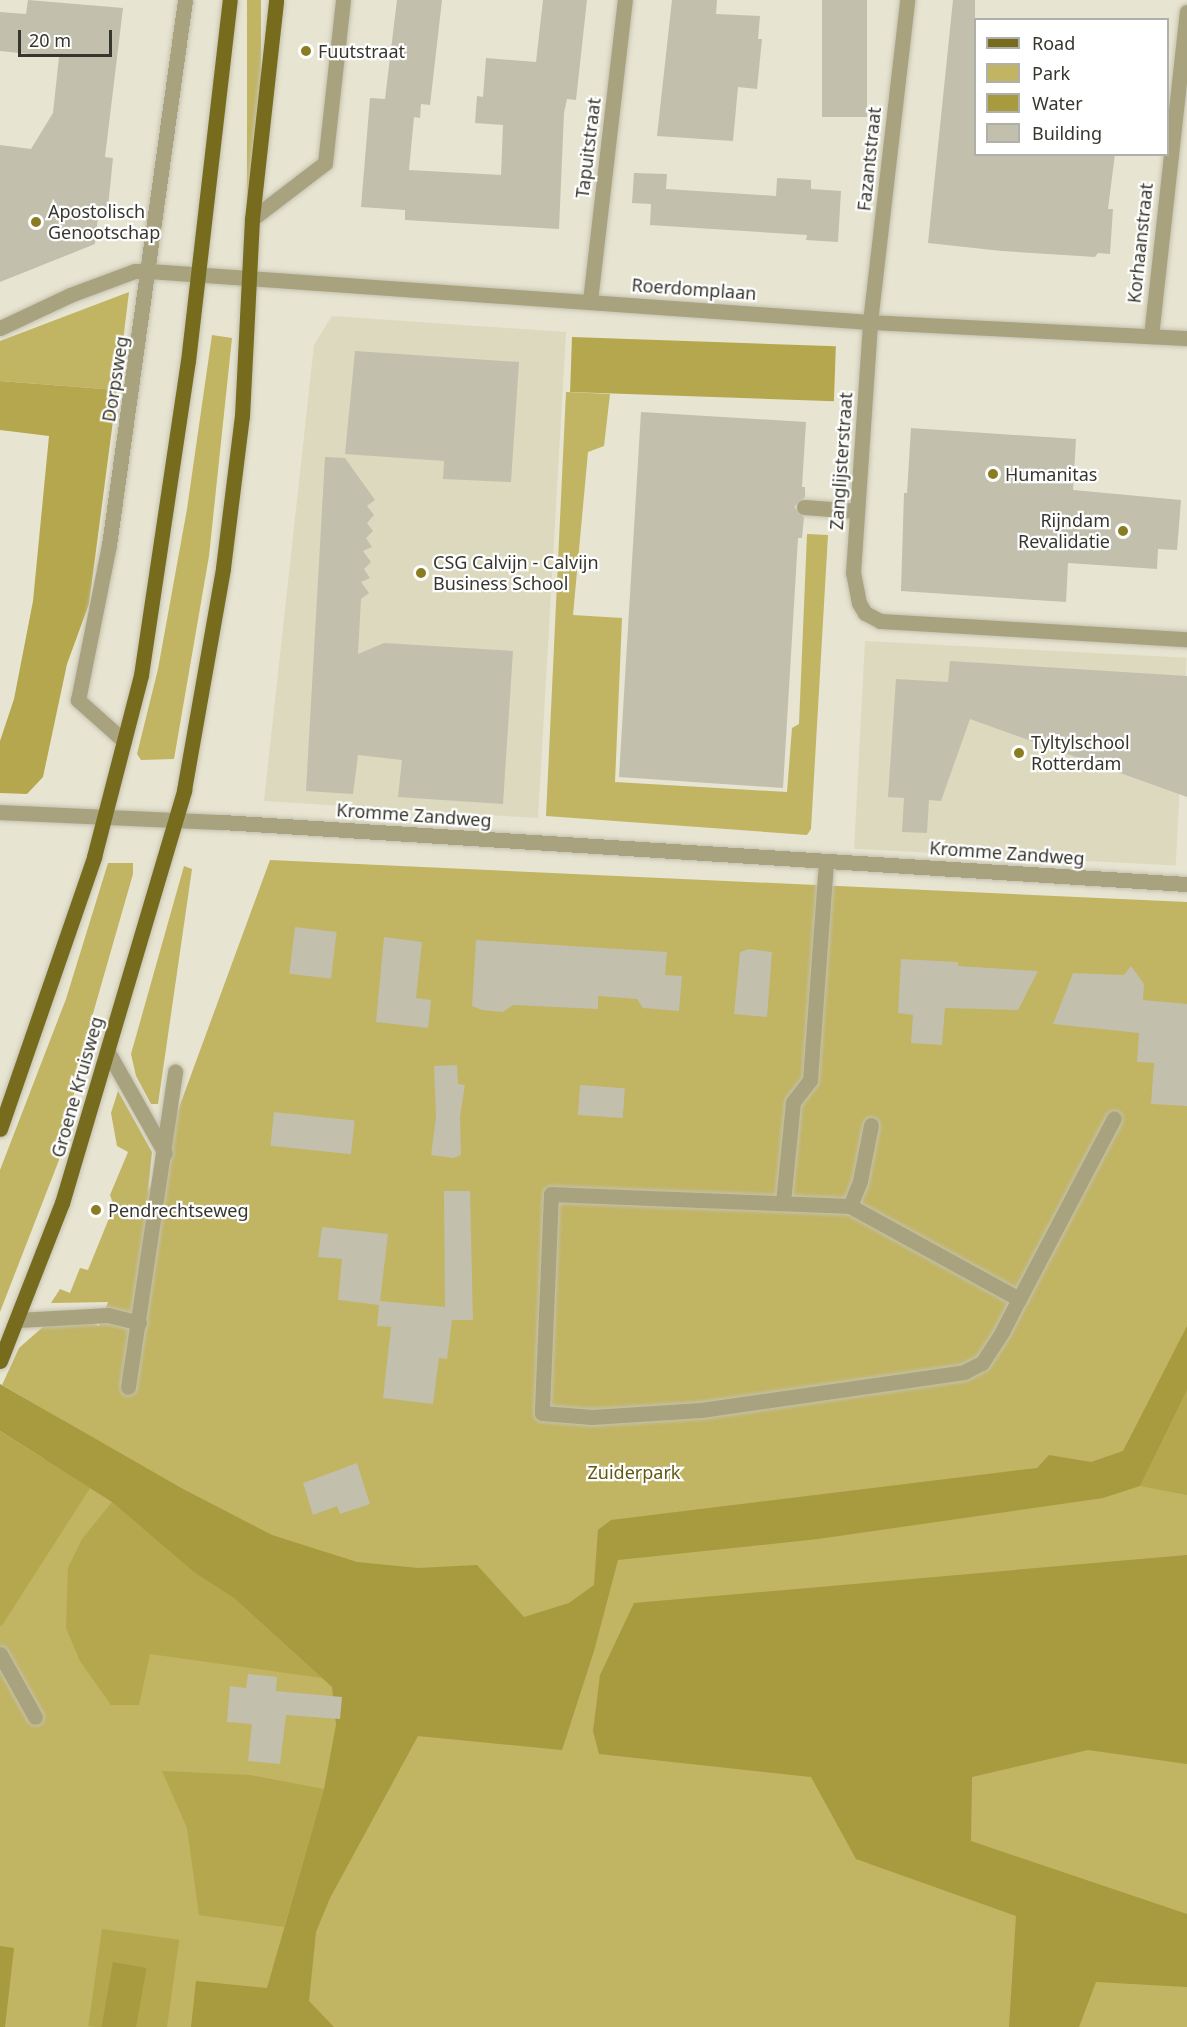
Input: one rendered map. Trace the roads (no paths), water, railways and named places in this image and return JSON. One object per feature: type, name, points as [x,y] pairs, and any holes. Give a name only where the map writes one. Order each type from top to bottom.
[{"type":"main road","points":[[0,1129],[45,1005],[104,817],[148,640],[198,273],[230,0]]},
{"type":"main road","points":[[177,820],[223,568],[242,416],[252,219],[276,0]]},
{"type":"main road","name":"Groene Kruisweg","points":[[0,1360],[18,1320],[62,1203],[108,1052],[161,861],[177,820]]},
{"type":"street","name":"Dorpsweg","points":[[124,741],[78,700],[109,546],[185,0]]},
{"type":"street","points":[[252,219],[325,163],[343,0]]},
{"type":"street","name":"Tapuitstraat","points":[[590,301],[625,0]]},
{"type":"street","name":"Fazantstraat","points":[[870,322],[907,0]]},
{"type":"street","name":"Korhaanstraat","points":[[1150,336],[1187,12]]},
{"type":"street","name":"Roerdomplaan","points":[[0,327],[92,287],[135,271],[149,271],[870,322],[1187,338]]},
{"type":"street","name":"Zanglijsterstraat","points":[[870,322],[853,573],[859,603],[865,614],[880,621],[1187,639]]},
{"type":"street","points":[[804,507],[857,511]]},
{"type":"street","name":"Kromme Zandweg","points":[[0,812],[177,820],[1187,884]]},
{"type":"street","points":[[783,1202],[793,1102],[810,1080],[825,862]]},
{"type":"street","points":[[108,1052],[165,1153]]},
{"type":"street","points":[[128,1387],[165,1153],[175,1071]]},
{"type":"street","points":[[1019,1299],[850,1206],[551,1194],[546,1241],[542,1413],[592,1417],[701,1410],[964,1372],[982,1364],[1019,1299],[1114,1118]]},
{"type":"street","points":[[850,1206],[860,1181],[871,1125]]},
{"type":"street","points":[[18,1320],[108,1314],[139,1323]]},
{"type":"street","points":[[0,1654],[35,1717]]},
{"type":"water","points":[[1187,1326],[1187,1390],[1140,1486],[1103,1498],[818,1539],[618,1560],[594,1651],[562,1750],[418,1736],[330,1898],[316,1932],[309,2001],[334,2027],[191,2027],[196,1981],[267,1988],[324,1789],[336,1725],[332,1687],[234,1598],[195,1573],[112,1502],[0,1431],[0,1384],[183,1489],[272,1535],[357,1562],[418,1568],[477,1565],[524,1617],[569,1603],[594,1585],[598,1530],[611,1520],[1037,1468],[1049,1455],[1091,1462],[1123,1451]]},
{"type":"water","points":[[1187,1555],[1187,1764],[1088,1750],[972,1777],[971,1841],[1187,1914],[1187,1987],[1096,1982],[1079,2027],[1009,2027],[1016,1916],[856,1859],[811,1777],[599,1754],[593,1731],[600,1675],[634,1603]]},
{"type":"water","points":[[0,1946],[14,1948],[5,2027],[0,2027]]},
{"type":"water","points":[[113,1962],[146,1968],[136,2027],[102,2027]]},
{"type":"place","name":"Fuutstraat","points":[[306,51]]},
{"type":"place","name":"Apostolisch Genootschap","points":[[36,222]]},
{"type":"place","name":"Humanitas","points":[[993,474]]},
{"type":"place","name":"Rijndam Revalidatie","points":[[1123,531]]},
{"type":"place","name":"CSG Calvijn - Calvijn Business School","points":[[421,573]]},
{"type":"place","name":"Tyltylschool Rotterdam","points":[[1019,753]]},
{"type":"place","name":"Pendrechtseweg","points":[[96,1210]]},
{"type":"park label","name":"Zuiderpark","points":[[634,1472]]}]
